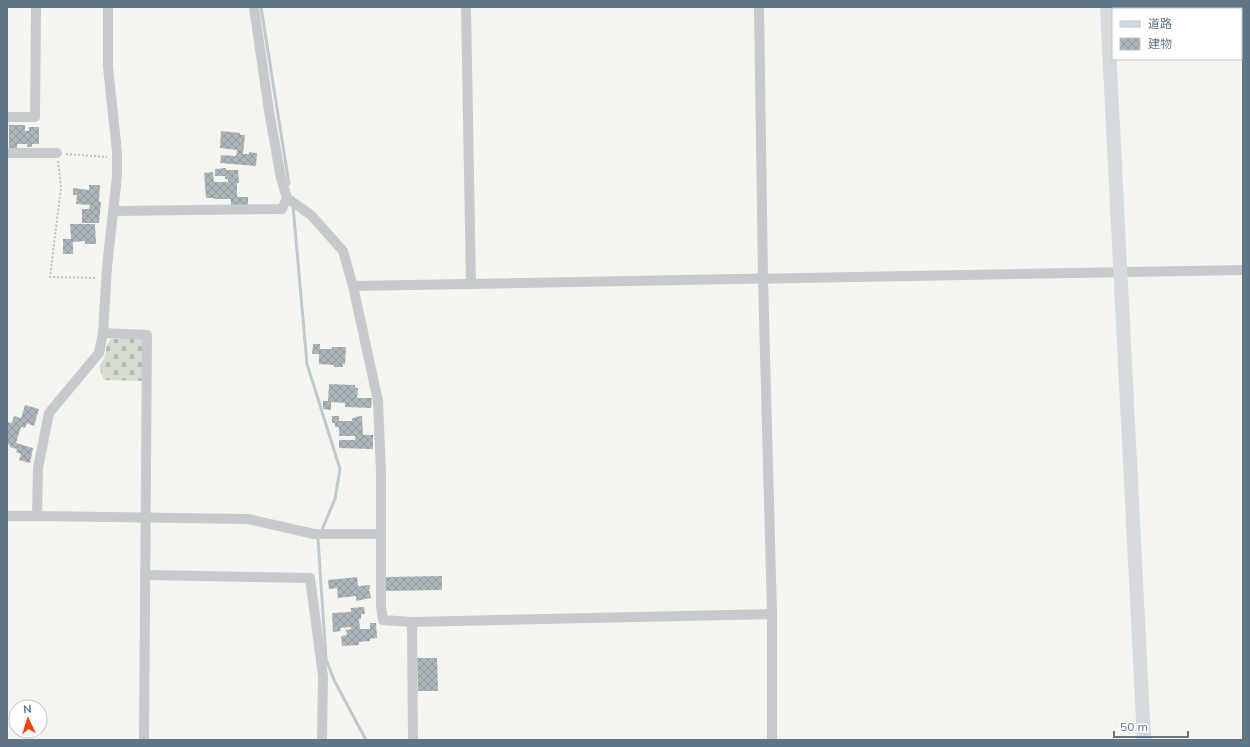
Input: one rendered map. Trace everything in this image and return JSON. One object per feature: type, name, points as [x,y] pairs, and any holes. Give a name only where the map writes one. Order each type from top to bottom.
[{"type":"street","points":[[7,117],[35,117],[36,7]]},
{"type":"street","points":[[37,516],[38,468],[48,412],[100,353],[103,333],[106,279],[117,176],[117,158],[108,67],[108,7]]},
{"type":"street","points":[[254,7],[281,178],[287,198],[311,215],[343,251],[353,286],[378,401],[381,472],[381,606],[383,620],[412,622],[772,614]]},
{"type":"street","points":[[466,7],[471,284]]},
{"type":"street","points":[[759,7],[763,279],[772,614],[772,740]]},
{"type":"street","points":[[1107,7],[1144,740]]},
{"type":"street","points":[[7,153],[57,154]]},
{"type":"street","points":[[114,211],[282,210],[287,198]]},
{"type":"street","points":[[353,286],[1243,270]]},
{"type":"street","points":[[103,333],[147,335],[144,740]]},
{"type":"street","points":[[7,516],[248,519],[319,534],[381,534]]},
{"type":"street","points":[[145,575],[310,578],[323,676],[322,740]]},
{"type":"street","points":[[412,622],[413,740]]},
{"type":"path","points":[[106,279],[50,277],[61,187],[57,154],[117,158]]},
{"type":"green space","points":[[111,339],[141,339],[143,341],[142,381],[104,380],[99,367],[105,356],[107,344]]},
{"type":"building","points":[[9,125],[25,125],[25,131],[29,131],[29,127],[39,127],[39,144],[32,144],[32,147],[27,147],[27,144],[17,144],[17,150],[9,150]]},
{"type":"building","points":[[221,131],[245,135],[243,154],[249,154],[249,152],[257,153],[256,166],[220,163],[221,155],[236,156],[237,150],[220,148]]},
{"type":"building","points":[[226,168],[226,170],[238,170],[239,183],[237,183],[237,197],[248,197],[248,207],[231,208],[231,199],[206,198],[204,173],[213,172],[214,182],[228,182],[228,179],[225,179],[225,176],[215,176],[215,169]]},
{"type":"building","points":[[89,185],[100,185],[99,202],[101,202],[99,223],[82,223],[82,209],[89,209],[90,205],[76,204],[77,195],[73,195],[73,188],[89,190]]},
{"type":"building","points":[[70,224],[95,224],[96,244],[85,244],[85,241],[73,242],[73,254],[63,254],[63,239],[71,239]]},
{"type":"building","points":[[313,344],[320,344],[320,349],[346,347],[345,364],[343,364],[343,367],[319,364],[319,354],[312,354]]},
{"type":"building","points":[[329,384],[355,385],[355,388],[358,388],[357,398],[372,398],[371,408],[345,407],[345,403],[331,402],[331,410],[323,409],[323,401],[328,401]]},
{"type":"building","points":[[25,405],[39,409],[34,426],[27,423],[25,428],[21,427],[16,443],[33,448],[30,463],[19,460],[21,454],[16,452],[17,449],[10,447],[10,445],[7,444],[7,422],[12,423],[14,416],[21,418]]},
{"type":"building","points":[[332,416],[339,416],[339,421],[352,421],[352,418],[362,416],[363,435],[373,435],[373,449],[339,448],[339,440],[355,440],[355,436],[339,436],[339,427],[335,427],[335,423],[332,423]]},
{"type":"building","points":[[442,576],[442,590],[386,591],[386,577]]},
{"type":"building","points":[[357,577],[358,586],[370,585],[369,589],[371,598],[356,601],[356,596],[338,598],[337,588],[329,589],[328,580]]},
{"type":"building","points":[[364,607],[365,614],[361,614],[361,619],[359,619],[360,629],[370,629],[370,623],[376,623],[377,638],[370,639],[370,641],[359,642],[359,645],[342,646],[341,636],[347,635],[346,630],[351,629],[351,627],[340,628],[341,631],[333,632],[332,613],[351,612],[351,608]]},
{"type":"building","points":[[417,658],[437,658],[438,691],[418,691]]},
{"type":"waterway","points":[[261,7],[289,184]]},
{"type":"waterway","points":[[293,206],[307,364],[340,469],[335,499],[318,539],[326,659],[334,680],[366,740]]}]
